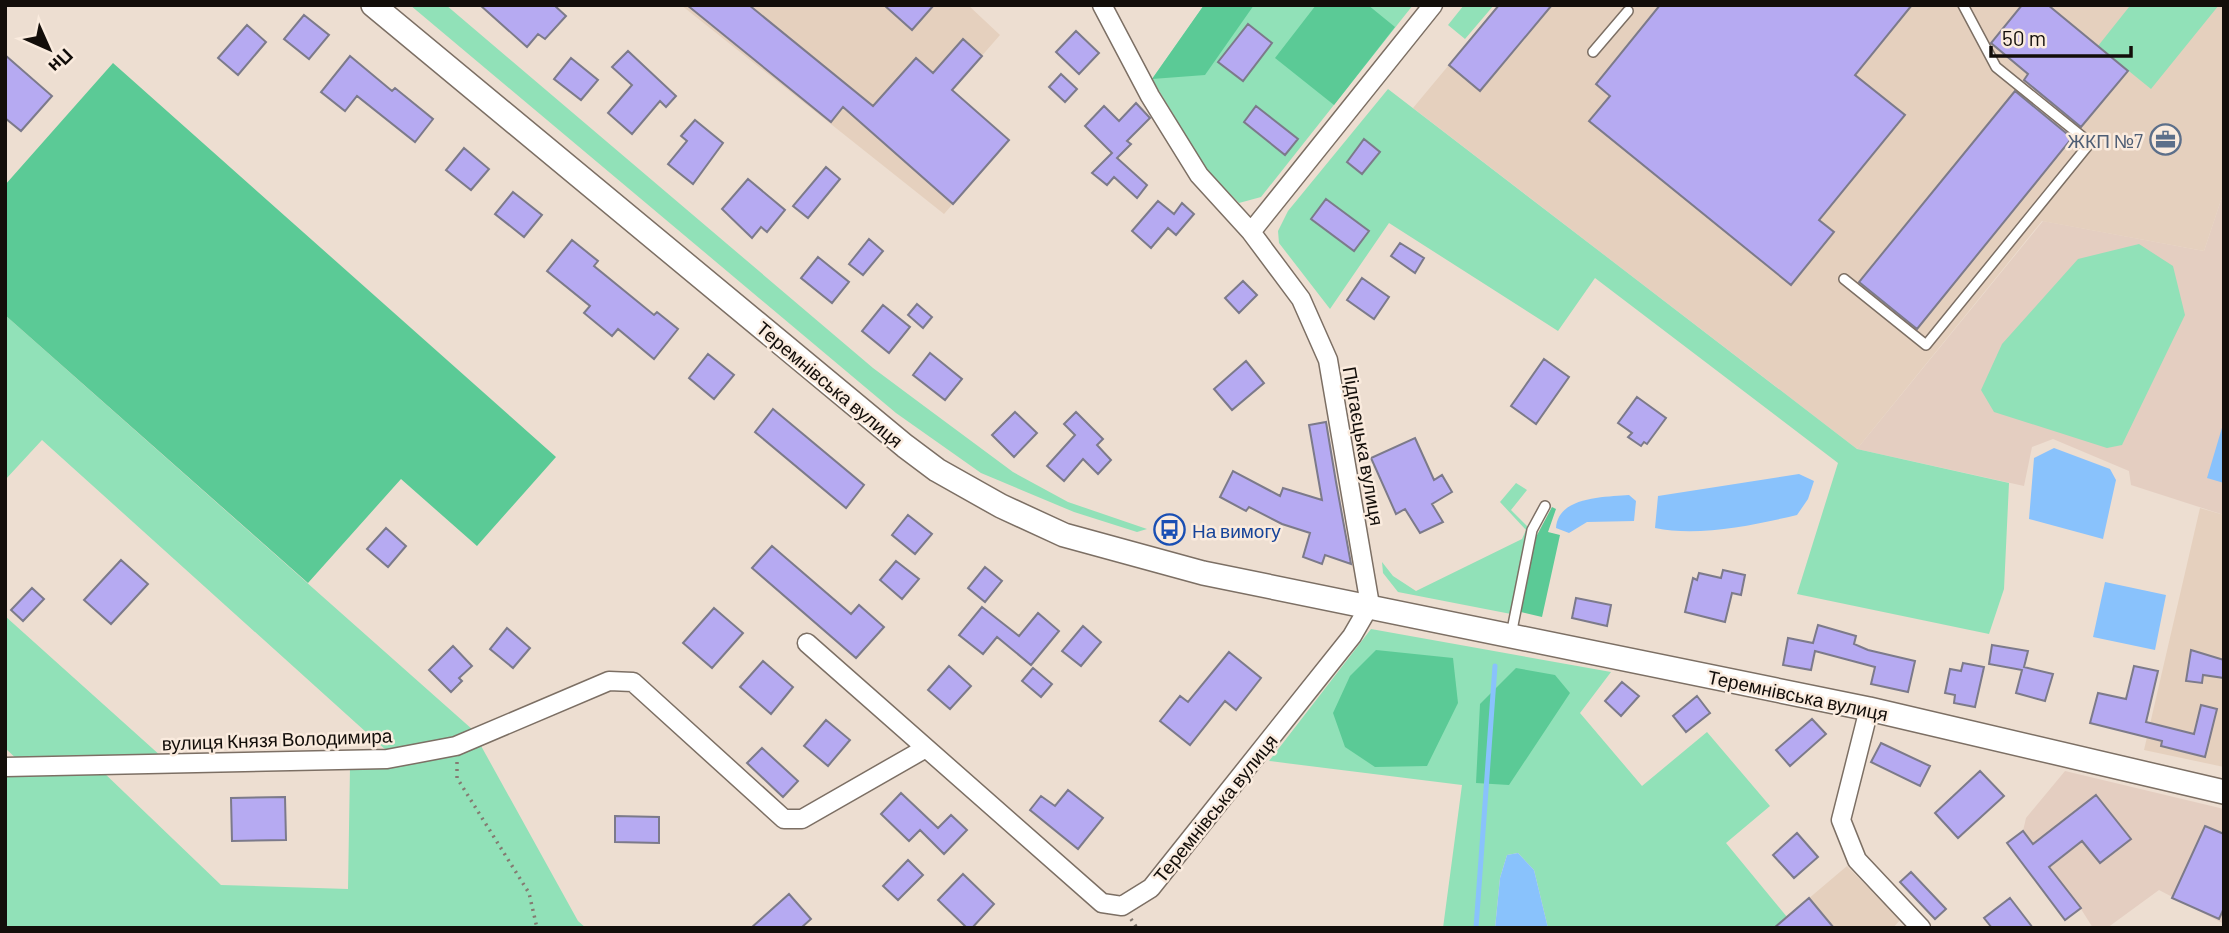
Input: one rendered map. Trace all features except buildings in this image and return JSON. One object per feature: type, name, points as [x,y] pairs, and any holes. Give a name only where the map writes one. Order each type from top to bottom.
[{"type":"street","name":"Теремнівська вулиця","points":[[373,5],[937,470],[1001,506],[1064,535],[1203,573],[1869,709],[2224,792]]},
{"type":"street","name":"Підгаєцька вулиця","points":[[1102,5],[1150,96],[1199,174],[1251,232],[1301,299],[1328,360],[1370,605]]},
{"type":"street","points":[[1251,232],[1433,5]]},
{"type":"street","name":"Теремнівська вулиця","points":[[807,643],[1102,903],[1122,906],[1151,888],[1352,636],[1370,605]]},
{"type":"street","name":"вулиця Князя Володимира","points":[[5,767],[387,760],[456,746],[610,681],[633,682],[784,819],[802,819],[926,748]]},
{"type":"street","points":[[1869,709],[1841,820],[1857,860],[1921,928]]},
{"type":"lane","points":[[1844,279],[1926,345],[2090,143],[1996,67],[1963,5]]},
{"type":"lane","points":[[1593,52],[1628,11]]},
{"type":"lane","points":[[1511,635],[1532,530],[1545,506]]},
{"type":"path","points":[[456,746],[457,778],[529,893],[537,928]]},
{"type":"shaded area","points":[[681,5],[968,5],[1000,35],[952,90],[1009,140],[944,214]]},
{"type":"shaded area","points":[[1499,5],[2224,5],[2224,191],[2204,251],[2042,221],[1857,449],[1413,108]]},
{"type":"shaded area","points":[[2224,191],[2224,515],[2131,485],[2129,471],[2053,439],[2032,447],[2024,486],[1857,449],[2043,221],[2204,251]]},
{"type":"shaded area","points":[[2200,508],[2224,515],[2224,767],[2144,750]]},
{"type":"shaded area","points":[[2065,771],[2224,809],[2224,924],[2159,890],[2107,928],[2093,928],[2081,909],[2065,920],[2007,843],[2023,831],[2026,818]]},
{"type":"shaded area","points":[[1847,866],[1900,920],[1893,928],[1774,928]]},
{"type":"green space","points":[[410,5],[446,5],[873,368],[1013,472],[1068,502],[1147,529],[1137,532],[1074,512],[981,473],[896,413]]},
{"type":"green space","points":[[1204,5],[1413,5],[1261,197],[1239,203],[1206,169],[1152,79]]},
{"type":"green space","points":[[1204,5],[1254,5],[1205,75],[1152,79]]},
{"type":"green space","points":[[1316,5],[1368,5],[1395,27],[1334,105],[1275,58]]},
{"type":"green space","points":[[1464,5],[1494,5],[1465,39],[1448,25]]},
{"type":"green space","points":[[2127,5],[2219,5],[2151,89],[2098,46],[2129,7]]},
{"type":"green space","points":[[113,63],[556,457],[477,546],[401,479],[308,583],[5,315],[5,185]]},
{"type":"green space","points":[[1388,89],[1857,449],[2009,483],[2004,589],[1989,634],[1797,594],[1838,463],[1595,278],[1558,331],[1389,223],[1330,309],[1279,243],[1278,231],[1288,211]]},
{"type":"green space","points":[[2139,244],[2173,266],[2185,315],[2122,445],[2107,448],[1994,412],[1981,390],[2002,344],[2078,259]]},
{"type":"green space","points":[[5,315],[473,730],[454,739],[387,751],[42,440],[5,480]]},
{"type":"green space","points":[[1516,483],[1527,490],[1511,510],[1530,529],[1511,614],[1398,592],[1383,573],[1382,562],[1393,576],[1416,591],[1522,539],[1526,530],[1500,502]]},
{"type":"green space","points":[[1552,507],[1556,509],[1548,532],[1560,535],[1542,617],[1521,612],[1536,537]]},
{"type":"green space","points":[[5,616],[162,757],[20,762],[5,748]]},
{"type":"green space","points":[[1371,629],[1611,672],[1580,713],[1642,786],[1707,732],[1770,806],[1726,843],[1787,917],[1774,928],[1548,928],[1534,870],[1518,853],[1507,855],[1500,878],[1495,928],[1443,928],[1462,785],[1269,761]]},
{"type":"green space","points":[[1376,650],[1453,658],[1458,703],[1427,766],[1375,767],[1345,747],[1333,713],[1350,676]]},
{"type":"green space","points":[[1516,668],[1555,675],[1570,693],[1509,785],[1476,783],[1480,704]]},
{"type":"green space","points":[[480,744],[578,921],[586,928],[5,928],[5,774],[101,770],[221,885],[348,889],[350,767]]},
{"type":"water","points":[[2224,421],[2224,483],[2207,478]]},
{"type":"water","points":[[2054,448],[2110,469],[2116,480],[2103,539],[2029,519],[2034,458]]},
{"type":"water","points":[[1799,474],[1814,481],[1808,499],[1797,515],[1745,526],[1708,530],[1655,528],[1658,496]]},
{"type":"water","points":[[1629,495],[1636,501],[1634,521],[1587,522],[1569,533],[1556,528],[1559,517],[1574,504],[1596,498]]},
{"type":"water","points":[[2105,582],[2166,595],[2155,650],[2093,637]]},
{"type":"water","points":[[1518,853],[1534,870],[1548,928],[1495,928],[1500,878],[1507,855]]},
{"type":"waterway","points":[[1476,928],[1495,666]]},
{"type":"place","name":"ЖКП №7","points":[[2166,140]]},
{"type":"place","name":"На вимогу","points":[[1169,530]]}]
